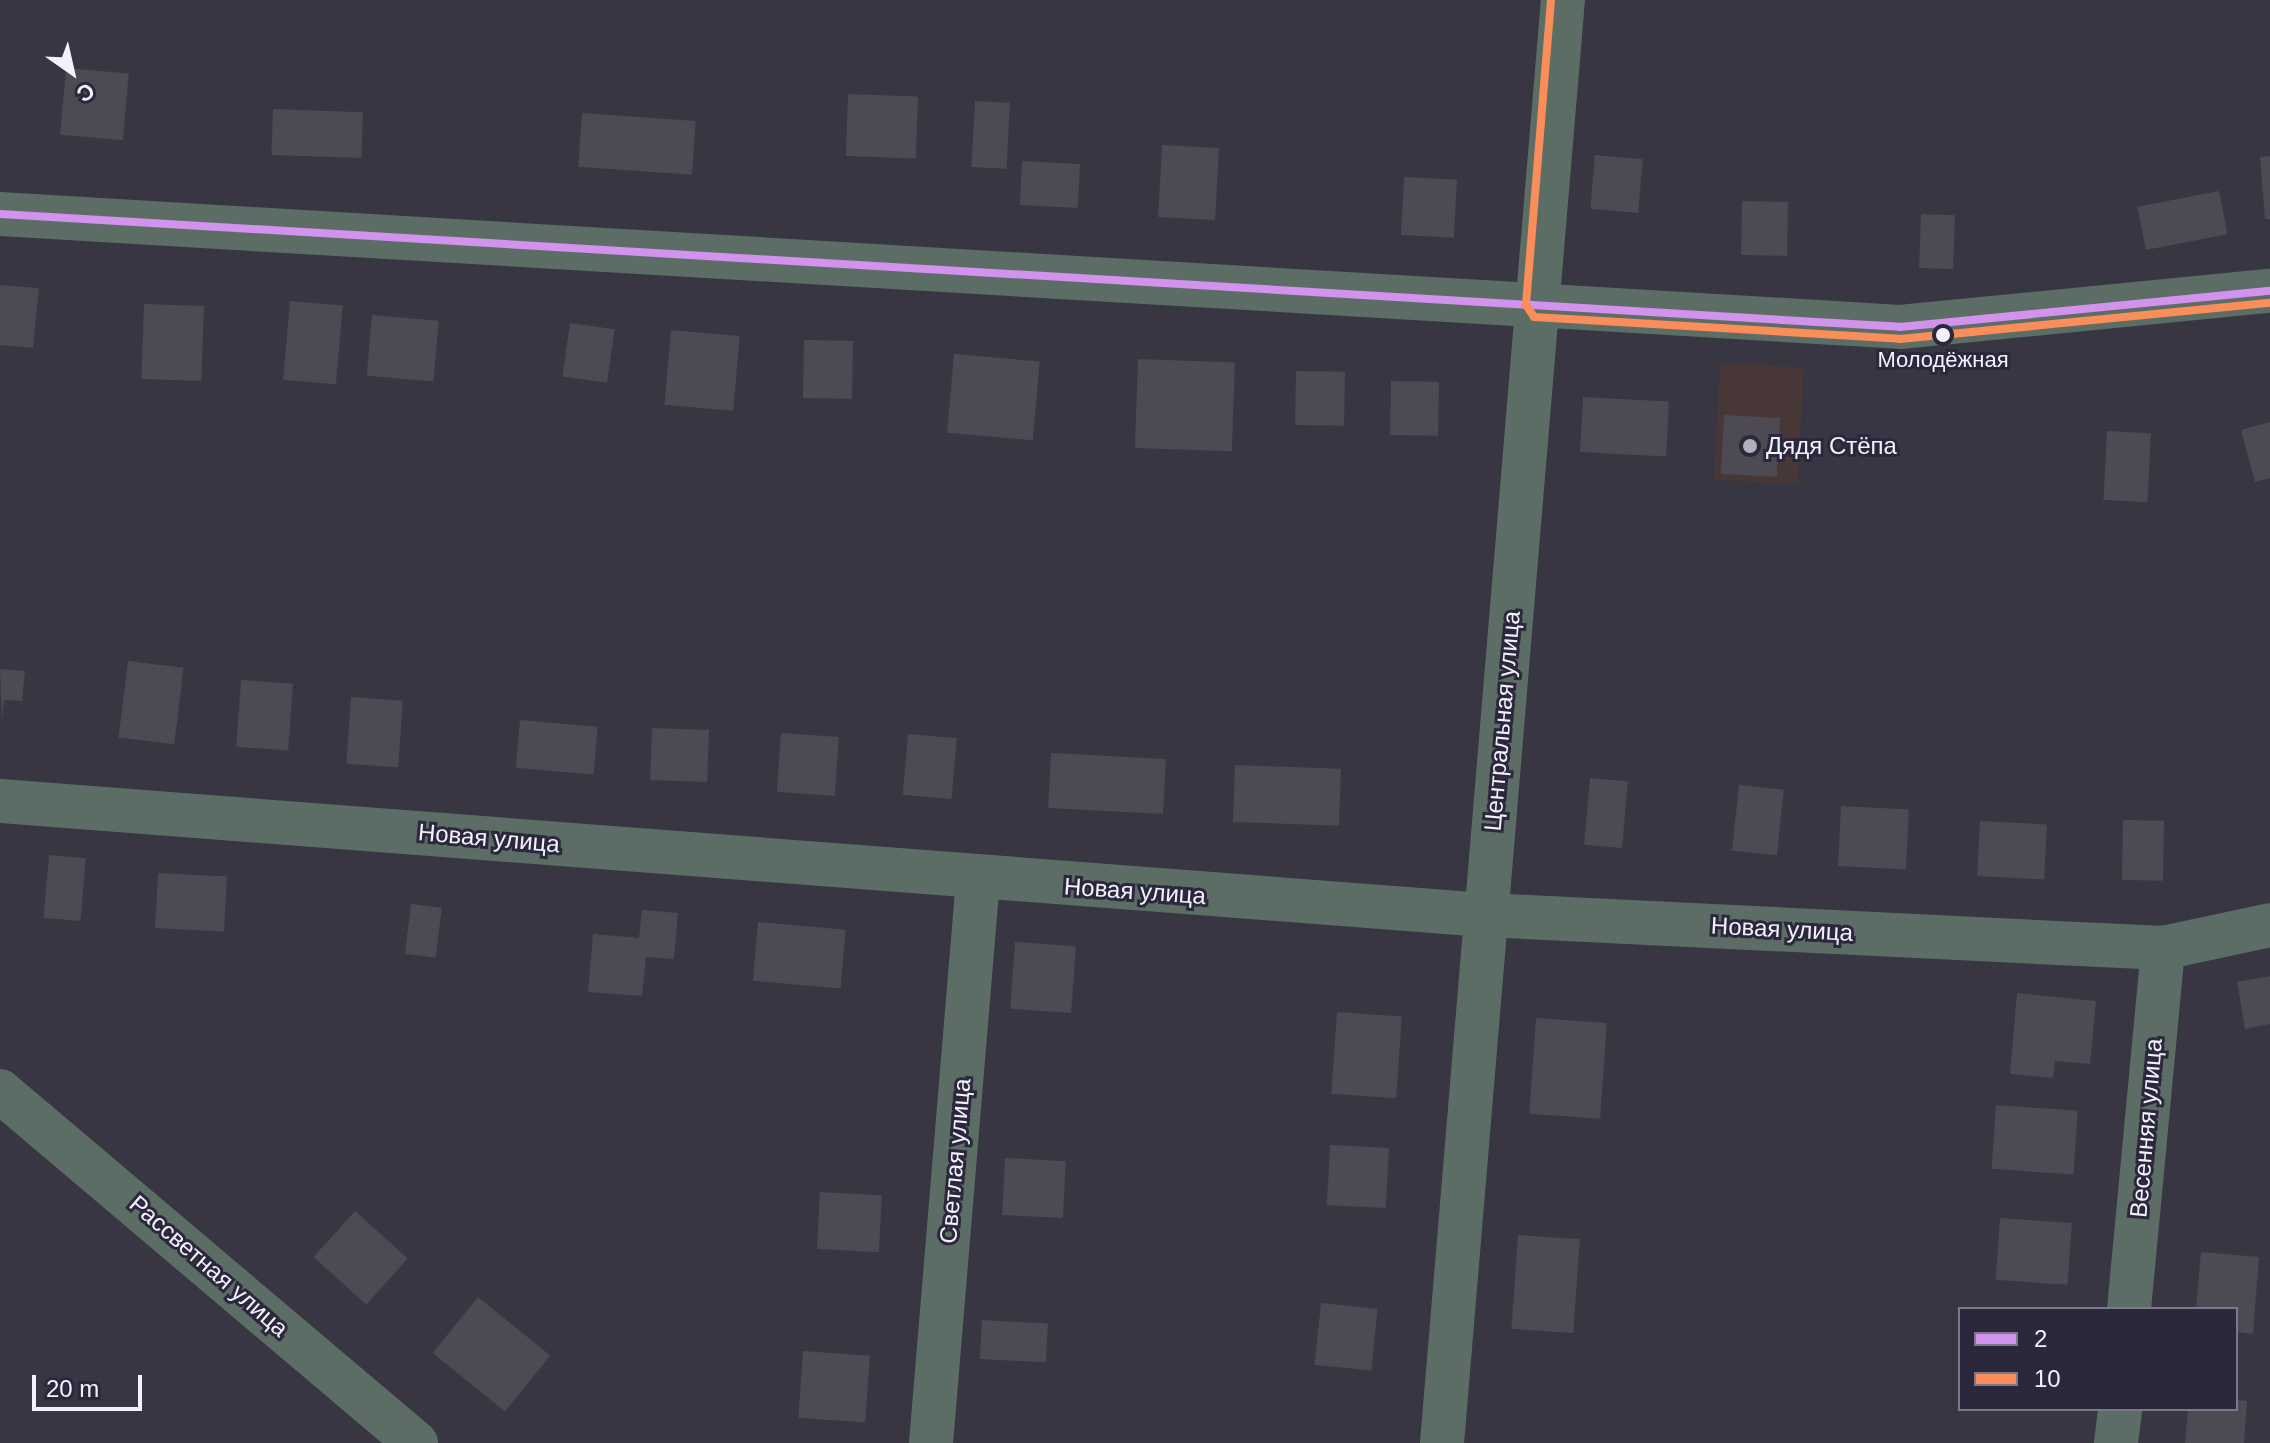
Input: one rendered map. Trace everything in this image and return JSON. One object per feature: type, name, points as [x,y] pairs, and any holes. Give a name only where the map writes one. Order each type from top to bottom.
[{"type":"street","name":"Центральная улица","points":[[1442,1443],[1563,0]]},
{"type":"street","points":[[0,214],[1900,327],[2270,291]]},
{"type":"street","name":"Новая улица","points":[[0,801],[978,880],[1485,915],[2163,948],[2270,925]]},
{"type":"street","name":"Светлая улица","points":[[931,1443],[978,880]]},
{"type":"street","name":"Весенняя улица","points":[[2129,1307],[2163,948]]},
{"type":"street","name":"Рассветная улица","points":[[0,1091],[416,1443]]},
{"type":"street","points":[[2116,1443],[2120,1411]]},
{"type":"shaded area","points":[[1720,363],[1804,367],[1798,484],[1714,480]]},
{"type":"building","points":[[66,68],[129,73],[123,140],[60,135]]},
{"type":"building","points":[[848,94],[918,96],[916,158],[846,156]]},
{"type":"building","points":[[975,101],[1010,103],[1006,169],[972,167]]},
{"type":"building","points":[[273,109],[363,112],[361,158],[271,155]]},
{"type":"building","points":[[582,113],[696,121],[692,175],[578,167]]},
{"type":"building","points":[[1162,145],[1219,148],[1215,220],[1158,217]]},
{"type":"building","points":[[1595,155],[1643,159],[1638,213],[1590,209]]},
{"type":"building","points":[[2270,156],[2270,219],[2265,219],[2260,157]]},
{"type":"building","points":[[1022,161],[1080,164],[1078,208],[1020,205]]},
{"type":"building","points":[[1404,177],[1457,180],[1454,238],[1401,235]]},
{"type":"building","points":[[2219,191],[2227,234],[2146,250],[2138,207]]},
{"type":"building","points":[[1742,201],[1788,202],[1787,256],[1741,255]]},
{"type":"building","points":[[1921,214],[1955,215],[1953,269],[1919,268]]},
{"type":"building","points":[[0,285],[39,288],[33,348],[0,345]]},
{"type":"building","points":[[290,301],[343,306],[336,384],[283,380]]},
{"type":"building","points":[[144,304],[204,306],[201,381],[141,379]]},
{"type":"building","points":[[372,315],[439,321],[433,382],[367,376]]},
{"type":"building","points":[[570,323],[615,329],[607,383],[562,376]]},
{"type":"building","points":[[671,330],[740,336],[733,411],[664,405]]},
{"type":"building","points":[[804,340],[853,341],[852,399],[803,398]]},
{"type":"building","points":[[954,354],[1040,361],[1033,440],[947,433]]},
{"type":"building","points":[[1138,359],[1235,362],[1232,451],[1135,448]]},
{"type":"building","points":[[1296,371],[1345,372],[1344,426],[1295,425]]},
{"type":"building","points":[[1391,381],[1439,382],[1438,436],[1390,435]]},
{"type":"building","points":[[1583,397],[1669,402],[1666,456],[1580,452]]},
{"type":"building","name":"Дядя Стёпа","points":[[1724,415],[1780,418],[1777,477],[1721,474]]},
{"type":"building","points":[[2270,422],[2270,478],[2255,482],[2241,430]]},
{"type":"building","points":[[2107,431],[2151,433],[2147,502],[2103,500]]},
{"type":"building","points":[[128,661],[184,668],[174,744],[119,737]]},
{"type":"building","points":[[0,669],[25,671],[22,701],[4,700],[2,720]]},
{"type":"building","points":[[241,680],[293,684],[288,750],[236,747]]},
{"type":"building","points":[[351,697],[403,701],[398,767],[346,764]]},
{"type":"building","points":[[520,720],[598,727],[594,775],[516,768]]},
{"type":"building","points":[[652,728],[709,730],[707,782],[650,780]]},
{"type":"building","points":[[781,733],[839,737],[835,796],[777,792]]},
{"type":"building","points":[[908,734],[957,738],[951,799],[903,795]]},
{"type":"building","points":[[1051,753],[1166,759],[1163,814],[1048,808]]},
{"type":"building","points":[[1235,765],[1341,769],[1339,826],[1233,822]]},
{"type":"building","points":[[1590,778],[1628,781],[1622,848],[1584,845]]},
{"type":"building","points":[[1739,785],[1784,790],[1777,855],[1732,851]]},
{"type":"building","points":[[1841,806],[1909,810],[1906,869],[1838,866]]},
{"type":"building","points":[[2123,820],[2164,821],[2163,881],[2122,880]]},
{"type":"building","points":[[1980,821],[2047,825],[2044,879],[1977,876]]},
{"type":"building","points":[[49,855],[86,858],[80,921],[44,918]]},
{"type":"building","points":[[158,873],[227,877],[224,932],[155,928]]},
{"type":"building","points":[[411,904],[442,908],[436,957],[405,954]]},
{"type":"building","points":[[642,910],[678,913],[674,959],[646,957],[642,996],[588,992],[593,934],[639,938]]},
{"type":"building","points":[[758,922],[846,930],[841,988],[753,981]]},
{"type":"building","points":[[1015,942],[1076,946],[1071,1013],[1010,1009]]},
{"type":"building","points":[[2270,976],[2270,1024],[2245,1029],[2237,982]]},
{"type":"building","points":[[2017,993],[2096,1001],[2090,1064],[2055,1061],[2053,1078],[2010,1074]]},
{"type":"building","points":[[1337,1012],[1402,1017],[1396,1098],[1331,1094]]},
{"type":"building","points":[[1536,1018],[1607,1023],[1600,1119],[1529,1114]]},
{"type":"building","points":[[1996,1105],[2078,1111],[2073,1175],[1992,1169]]},
{"type":"building","points":[[1330,1145],[1389,1148],[1386,1208],[1327,1205]]},
{"type":"building","points":[[1005,1158],[1066,1161],[1063,1218],[1002,1215]]},
{"type":"building","points":[[820,1192],[882,1195],[879,1252],[817,1249]]},
{"type":"building","points":[[355,1211],[408,1259],[366,1305],[314,1257]]},
{"type":"building","points":[[2000,1218],[2072,1223],[2067,1285],[1996,1280]]},
{"type":"building","points":[[1518,1235],[1580,1239],[1573,1333],[1511,1329]]},
{"type":"building","points":[[2201,1252],[2259,1257],[2253,1334],[2238,1332],[2238,1307],[2196,1307]]},
{"type":"building","points":[[478,1297],[550,1356],[505,1411],[433,1353]]},
{"type":"building","points":[[1321,1303],[1378,1309],[1371,1371],[1315,1365]]},
{"type":"building","points":[[982,1320],[1048,1323],[1046,1362],[980,1359]]},
{"type":"building","points":[[803,1351],[870,1356],[865,1423],[798,1418]]},
{"type":"building","points":[[2238,1400],[2247,1401],[2244,1443],[2185,1443],[2188,1411],[2238,1411]]},
{"type":"transit line","name":"10","points":[[1551,0],[1526,305],[1534,317],[1900,339],[2270,303]]},
{"type":"transit line","name":"2","points":[[0,214],[1900,327],[2270,291]]},
{"type":"place","name":"Молодёжная","points":[[1943,335]]},
{"type":"place","name":"Дядя Стёпа","points":[[1750,446]]}]
